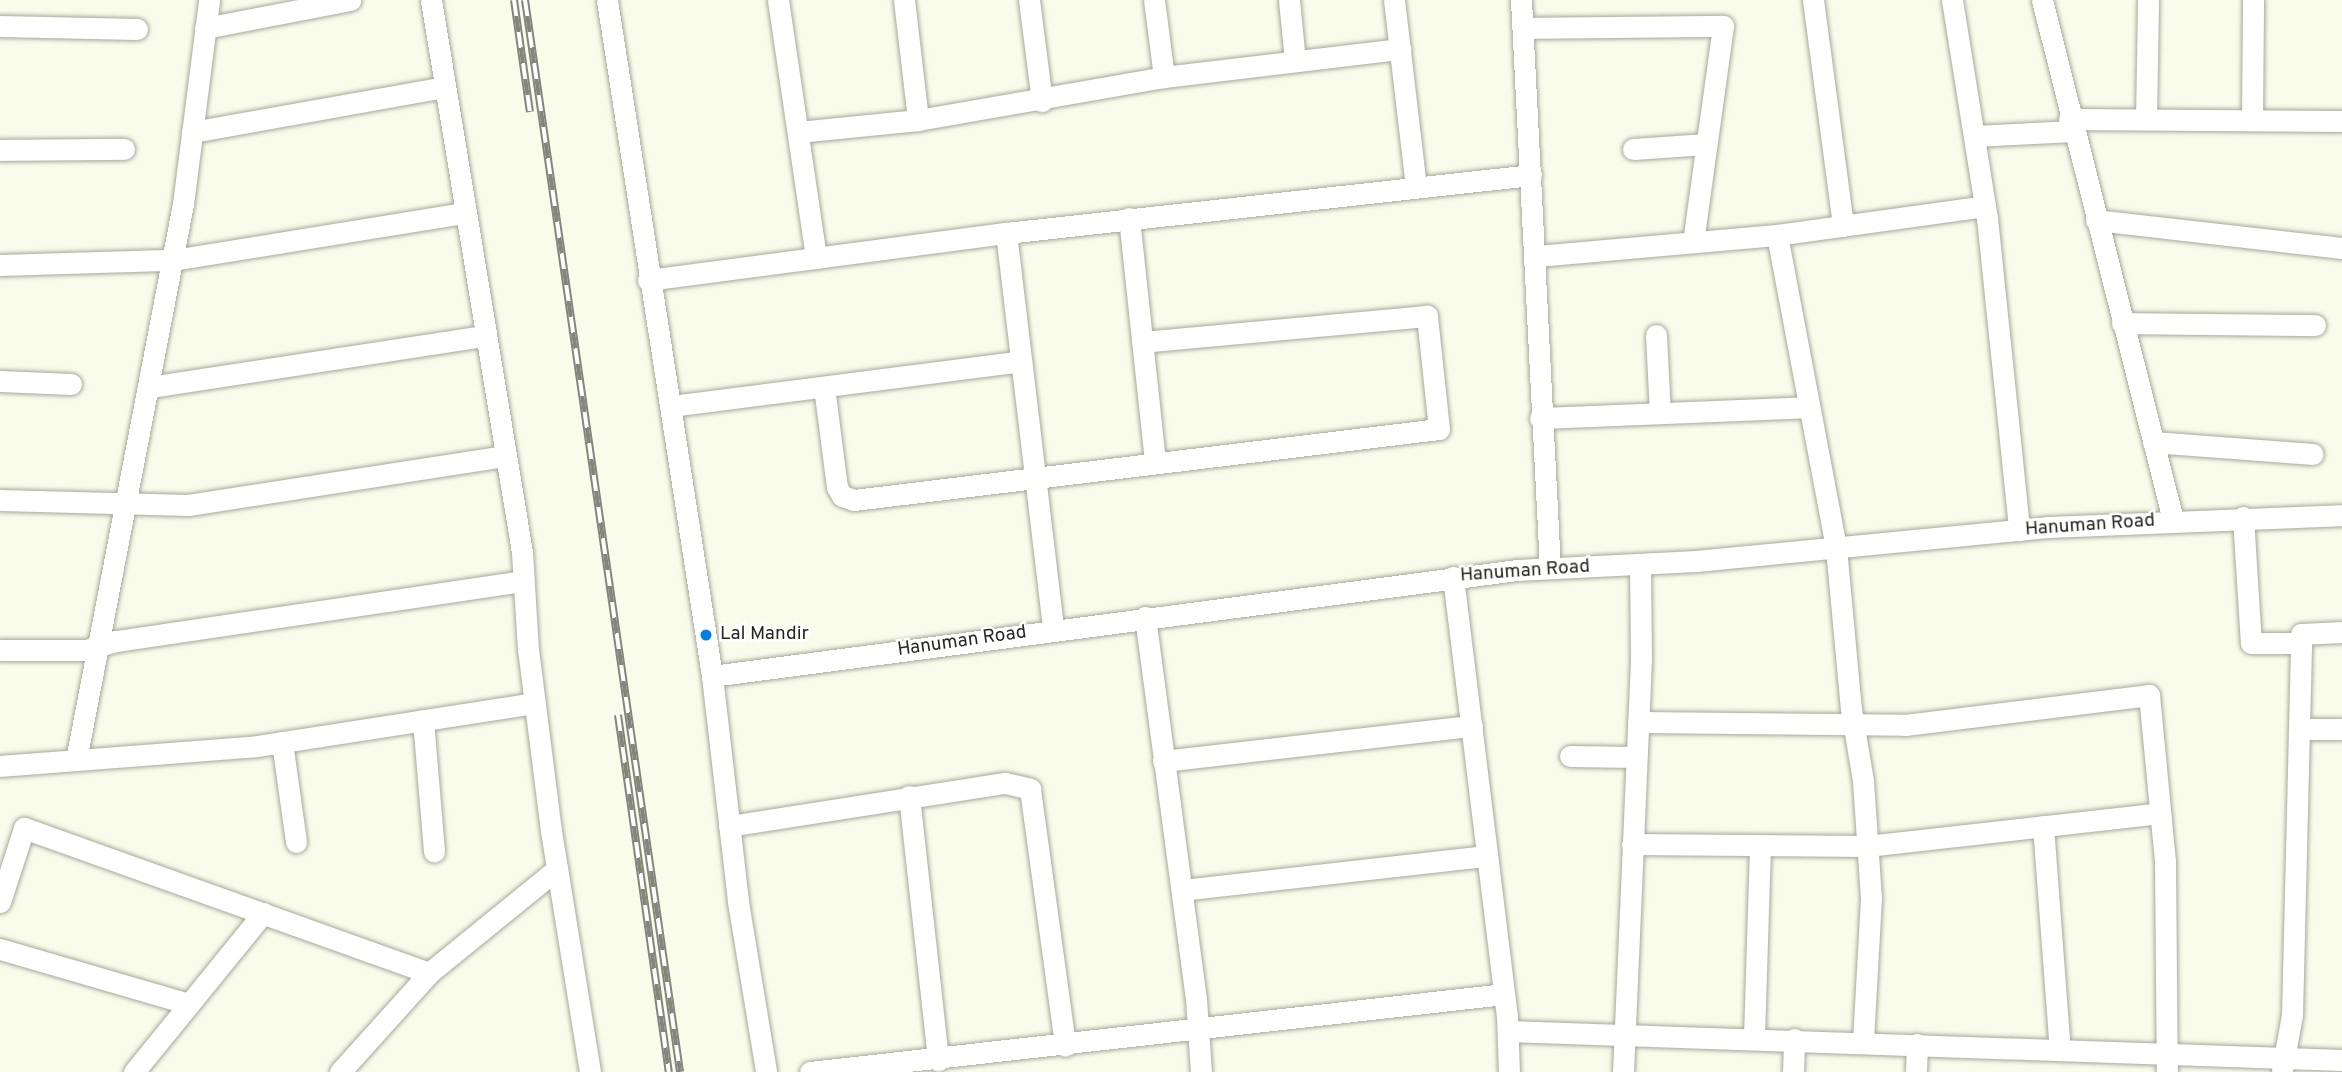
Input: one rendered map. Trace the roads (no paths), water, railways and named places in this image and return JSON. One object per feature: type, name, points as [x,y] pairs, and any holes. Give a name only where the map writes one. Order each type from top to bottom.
[{"type":"street","points":[[76,760],[97,647],[130,501],[173,260],[209,0]]},
{"type":"street","points":[[205,28],[350,0]]},
{"type":"street","points":[[431,0],[524,581],[535,703],[557,869],[590,1072]]},
{"type":"street","points":[[607,0],[648,280],[671,406],[712,676],[729,826],[766,1072]]},
{"type":"street","points":[[778,0],[816,258]]},
{"type":"street","points":[[904,0],[918,120]]},
{"type":"street","points":[[1029,0],[1042,101]]},
{"type":"street","points":[[1154,0],[1164,77]]},
{"type":"street","points":[[1289,0],[1295,61]]},
{"type":"street","points":[[1394,0],[1416,187]]},
{"type":"street","points":[[1521,0],[1535,256],[1540,418],[1550,568]]},
{"type":"street","points":[[1813,0],[1843,226]]},
{"type":"street","points":[[1952,0],[1986,206],[2019,530]]},
{"type":"street","points":[[2042,0],[2071,125],[2173,520]]},
{"type":"street","points":[[2146,119],[2148,0]]},
{"type":"street","points":[[2252,120],[2253,0]]},
{"type":"street","points":[[0,26],[137,29]]},
{"type":"street","points":[[1523,28],[1723,26],[1693,242]]},
{"type":"street","points":[[798,132],[918,120],[1042,101],[1164,77],[1400,50]]},
{"type":"street","points":[[192,132],[444,87]]},
{"type":"street","points":[[1974,136],[2146,119],[2342,121]]},
{"type":"street","points":[[1633,149],[1706,144]]},
{"type":"street","points":[[0,150],[124,149]]},
{"type":"street","points":[[648,280],[1129,218],[1531,175]]},
{"type":"street","points":[[1535,256],[1777,235],[1986,206]]},
{"type":"street","points":[[0,265],[173,260],[464,213]]},
{"type":"street","points":[[1129,218],[1155,460]]},
{"type":"street","points":[[2096,220],[2342,248]]},
{"type":"street","points":[[1006,233],[1053,630]]},
{"type":"street","points":[[1777,235],[1836,548],[1871,898],[1863,1041]]},
{"type":"street","points":[[824,387],[834,472],[842,496],[854,500],[1155,460],[1439,429],[1427,316],[1142,342]]},
{"type":"street","points":[[2122,323],[2315,325]]},
{"type":"street","points":[[1656,335],[1660,413]]},
{"type":"street","points":[[150,387],[484,336]]},
{"type":"street","points":[[671,406],[1021,361]]},
{"type":"street","points":[[0,380],[71,384]]},
{"type":"street","points":[[1540,418],[1809,407]]},
{"type":"street","points":[[2153,442],[2313,454]]},
{"type":"street","points":[[0,500],[130,501],[188,505],[230,501],[505,456]]},
{"type":"street","name":"Hanuman Road","points":[[712,676],[1453,577],[1836,548],[2019,530],[2173,520],[2342,514]]},
{"type":"street","points":[[2243,517],[2251,643],[2300,643]]},
{"type":"street","points":[[1623,1072],[1638,722],[1640,564]]},
{"type":"street","points":[[1453,577],[1504,994],[1508,1072]]},
{"type":"street","points":[[0,650],[97,647],[524,581]]},
{"type":"street","points":[[1145,617],[1196,999],[1196,1030],[1201,1072]]},
{"type":"street","points":[[2282,1065],[2292,1015],[2301,634],[2342,632]]},
{"type":"street","points":[[1638,722],[1905,725],[2149,695],[2165,861],[2168,1063]]},
{"type":"street","points":[[0,766],[282,742],[535,703]]},
{"type":"street","points":[[423,720],[434,852]]},
{"type":"street","points":[[1163,761],[1472,726]]},
{"type":"street","points":[[2299,729],[2342,729]]},
{"type":"street","points":[[282,742],[296,842]]},
{"type":"street","points":[[1570,756],[1636,757]]},
{"type":"street","points":[[729,826],[1005,783],[1030,789],[1065,1046]]},
{"type":"street","points":[[909,796],[938,1060]]},
{"type":"street","points":[[1632,844],[1867,846],[2160,813]]},
{"type":"street","points":[[2043,826],[2060,1050]]},
{"type":"street","points":[[0,902],[24,828],[429,973]]},
{"type":"street","points":[[1754,1037],[1760,845]]},
{"type":"street","points":[[1182,890],[1487,856]]},
{"type":"street","points":[[340,1072],[429,973],[557,869]]},
{"type":"street","points":[[134,1072],[263,913]]},
{"type":"street","points":[[0,949],[189,1004]]},
{"type":"street","points":[[810,1072],[1065,1046],[1504,994]]},
{"type":"street","points":[[1508,1031],[1754,1037],[2060,1050],[2168,1063],[2282,1065],[2342,1060]]},
{"type":"street","points":[[1793,1072],[1794,1039]]},
{"type":"street","points":[[1916,1072],[1917,1044]]},
{"type":"railway","points":[[514,0],[530,112]]},
{"type":"railway","points":[[525,0],[680,1072]]},
{"type":"railway","points":[[618,715],[669,1072]]},
{"type":"place","name":"Lal Mandir","points":[[706,635]]}]
